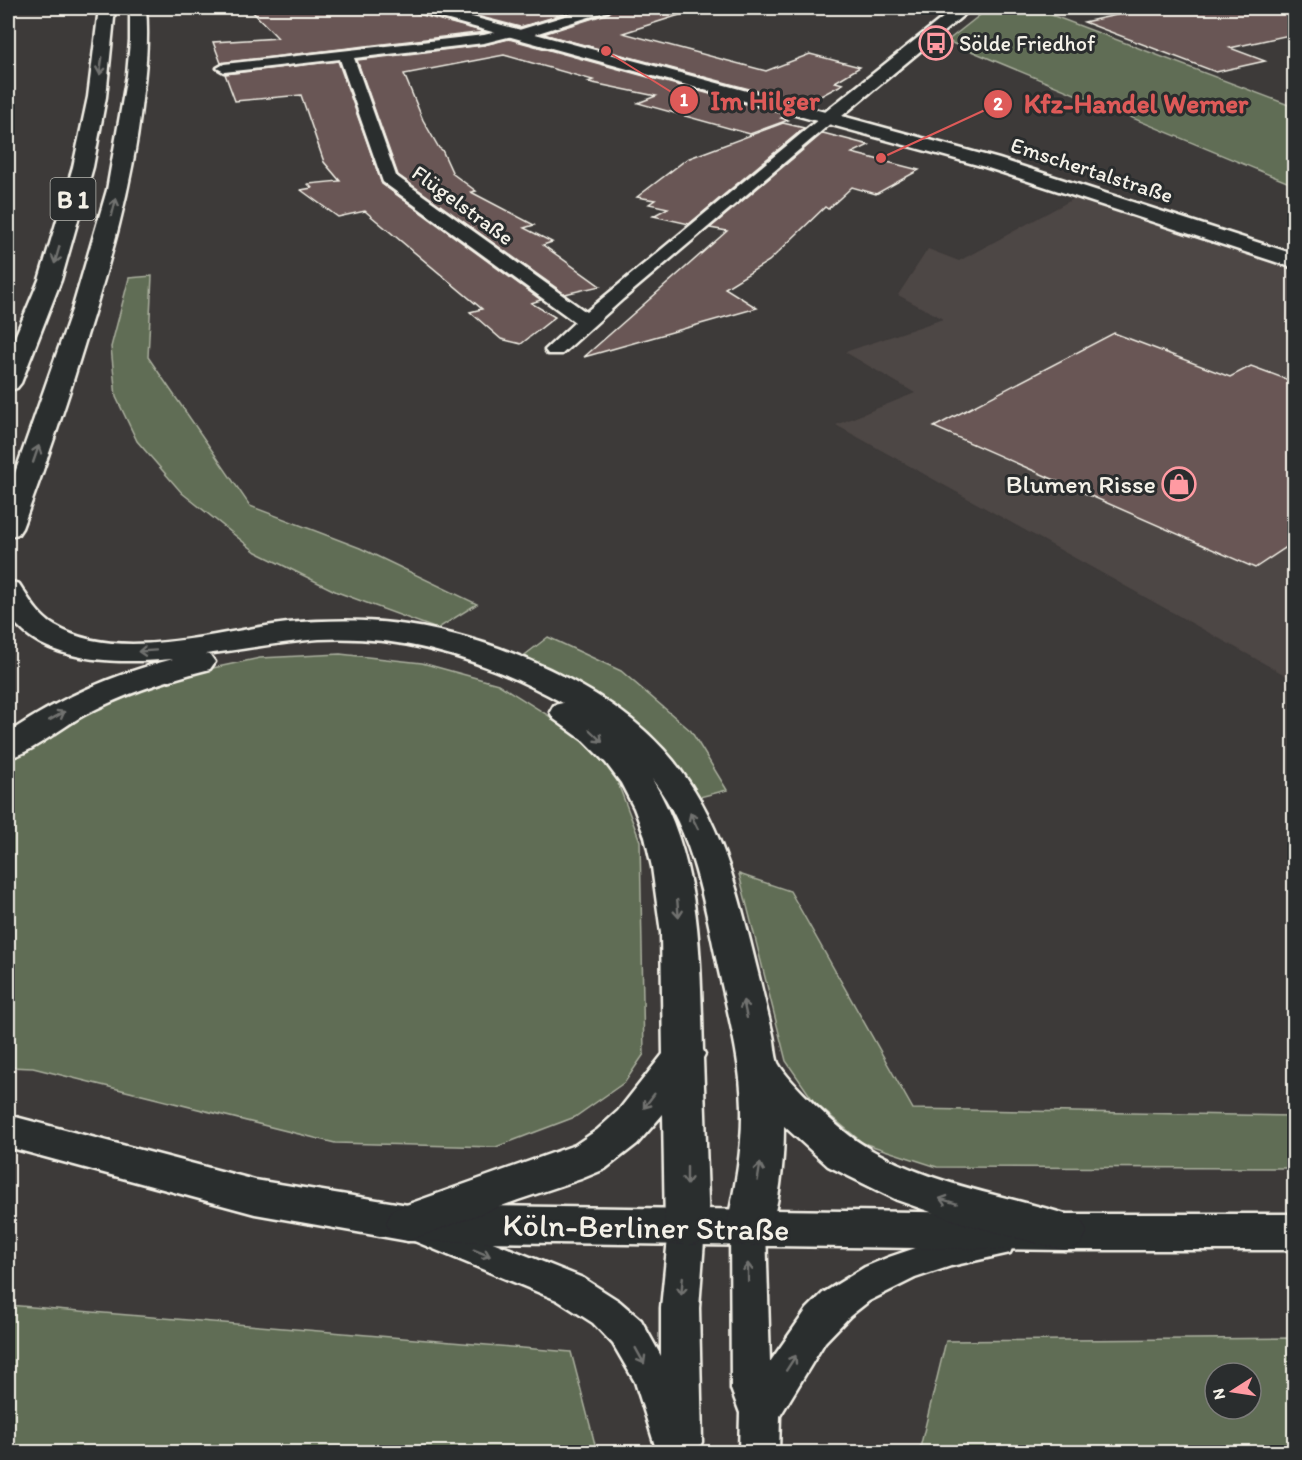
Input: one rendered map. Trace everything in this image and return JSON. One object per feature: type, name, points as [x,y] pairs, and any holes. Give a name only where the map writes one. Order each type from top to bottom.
[{"type":"main road","name":"B 1","points":[[8,383],[50,280],[83,167],[97,97],[107,8]]},
{"type":"main road","name":"B 1","points":[[8,528],[63,376],[99,264],[119,189],[133,104],[140,33],[138,8]]},
{"type":"main road","name":"Emschertalstraße","points":[[422,8],[830,117],[992,163],[1294,261]]},
{"type":"main road","points":[[830,117],[964,8]]},
{"type":"main road","points":[[8,590],[18,608],[45,634],[86,649],[130,652],[179,649],[253,636],[319,630],[391,632],[454,645],[529,672],[572,693],[624,729],[659,763],[673,782],[700,833],[713,867],[729,928],[758,1066],[764,1125],[760,1168],[748,1229]]},
{"type":"main road","points":[[8,748],[88,699],[123,685],[187,664],[259,650],[327,646],[384,648],[422,654],[488,672],[553,703],[589,729],[620,758],[639,784],[654,812],[669,852],[676,887],[680,933],[685,1054],[687,1228]]},
{"type":"main road","points":[[408,1223],[515,1183],[552,1174],[584,1160],[611,1144],[631,1125],[685,1054]]},
{"type":"main road","points":[[758,1066],[811,1127],[838,1151],[880,1174],[928,1195],[989,1214],[1065,1232]]},
{"type":"main road","name":"Köln-Berliner Straße","points":[[8,1131],[177,1178],[244,1194],[329,1212],[408,1223],[748,1229],[1294,1232]]},
{"type":"street","points":[[224,68],[483,39],[518,33],[603,8]]},
{"type":"street","name":"Flügelstraße","points":[[346,55],[389,178],[587,322]]},
{"type":"street","points":[[555,350],[616,295],[830,117]]},
{"type":"street","points":[[408,1223],[570,1289],[606,1312],[627,1332],[653,1378],[677,1452]]},
{"type":"street","points":[[683,1452],[680,1308],[687,1228]]},
{"type":"street","points":[[748,1229],[751,1389],[760,1413],[759,1452]]},
{"type":"street","points":[[760,1413],[819,1321],[846,1297],[864,1286],[888,1273],[971,1245],[1065,1232]]},
{"type":"shaded area","points":[[1075,198],[1294,270],[1294,680],[836,425],[915,393],[845,352],[943,319],[898,295],[928,249],[959,261]]},
{"type":"green space","points":[[989,8],[1033,8],[1294,107],[1294,185],[947,41]]},
{"type":"green space","points":[[152,276],[148,357],[250,506],[360,548],[477,604],[437,629],[337,592],[256,552],[182,493],[137,441],[116,397],[111,347],[129,278]]},
{"type":"green space","points":[[548,637],[621,671],[691,731],[727,790],[696,798],[517,661]]},
{"type":"green space","points":[[340,654],[422,663],[498,684],[570,729],[614,773],[640,841],[644,1054],[625,1082],[575,1117],[496,1147],[335,1143],[33,1068],[8,1067],[8,764],[20,752],[95,705],[180,675],[260,658]]},
{"type":"green space","points":[[739,874],[790,891],[913,1109],[1294,1116],[1294,1168],[937,1167],[863,1143],[815,1103],[786,1061]]},
{"type":"green space","points":[[8,1305],[571,1352],[597,1452],[8,1452]]},
{"type":"green space","points":[[1294,1338],[1294,1452],[919,1452],[946,1341]]},
{"type":"building","points":[[249,8],[412,8],[415,13],[485,32],[221,63],[213,42],[278,38]]},
{"type":"building","points":[[446,8],[585,8],[520,27]]},
{"type":"building","points":[[612,8],[685,8],[686,13],[623,33],[766,71],[810,54],[860,67],[835,82],[843,84],[806,104],[543,34],[609,13]]},
{"type":"building","points":[[1149,8],[1280,8],[1281,11],[1294,15],[1294,34],[1230,48],[1265,61],[1216,72],[1084,22]]},
{"type":"building","points":[[509,39],[787,115],[781,118],[788,120],[750,134],[638,103],[656,96],[588,82],[593,80],[504,55],[404,74],[423,120],[442,150],[453,174],[476,191],[471,192],[534,225],[524,228],[552,242],[543,245],[600,286],[565,294],[398,175],[357,60],[484,45]]},
{"type":"building","points":[[338,61],[382,184],[541,300],[531,303],[555,317],[521,344],[501,339],[470,312],[482,309],[365,211],[338,217],[301,190],[312,188],[308,184],[340,181],[324,162],[301,95],[235,101],[225,74]]},
{"type":"building","points":[[783,123],[804,128],[689,224],[653,216],[668,208],[649,204],[655,200],[637,197],[687,159]]},
{"type":"building","points":[[823,133],[869,145],[852,153],[919,170],[876,194],[852,187],[828,209],[825,207],[769,261],[725,288],[757,308],[584,357],[727,231],[710,228]]},
{"type":"building","name":"Blumen Risse","points":[[1114,333],[1230,377],[1251,366],[1294,382],[1294,542],[1255,568],[934,427]]},
{"type":"place","name":"Sölde Friedhof","points":[[936,43]]},
{"type":"place","name":"Im Hilger","points":[[606,51]]},
{"type":"place","name":"Kfz-Handel Werner","points":[[881,158]]},
{"type":"place","name":"Blumen Risse","points":[[1179,484]]}]
